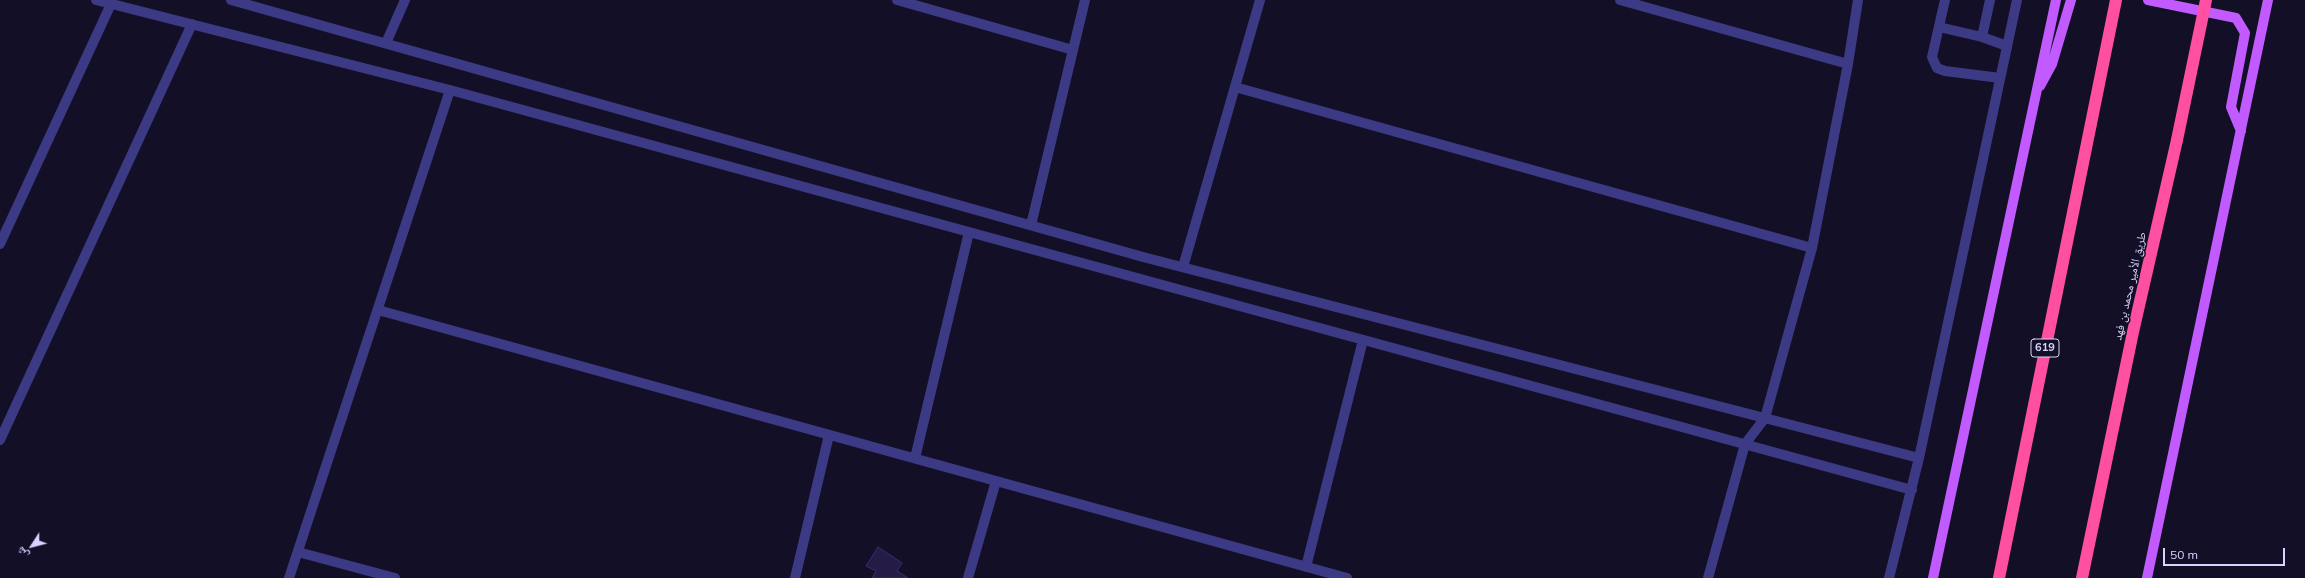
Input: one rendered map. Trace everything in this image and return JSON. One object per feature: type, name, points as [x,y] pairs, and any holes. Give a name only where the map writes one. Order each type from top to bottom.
[{"type":"highway","name":"619","points":[[1999,578],[2116,0]]},
{"type":"highway","name":"طريق الأمير محمد بن فهد","points":[[2083,578],[2086,557],[2133,332],[2177,140],[2206,0]]},
{"type":"main road","points":[[1934,578],[2034,95],[2056,0]]},
{"type":"main road","points":[[2034,95],[2052,64],[2071,0]]},
{"type":"main road","points":[[2148,0],[2236,18],[2245,34],[2231,107],[2241,132]]},
{"type":"main road","points":[[2147,578],[2268,0]]},
{"type":"street","points":[[96,0],[450,90],[1912,490]]},
{"type":"street","points":[[231,0],[1183,267],[1920,458]]},
{"type":"street","points":[[386,44],[405,0]]},
{"type":"street","points":[[897,0],[1073,50]]},
{"type":"street","points":[[1031,225],[1085,0]]},
{"type":"street","points":[[1183,267],[1260,0]]},
{"type":"street","points":[[1620,0],[1848,64]]},
{"type":"street","points":[[1708,578],[1745,444],[1765,418],[1812,248],[1848,64],[1858,0]]},
{"type":"street","points":[[1945,0],[1932,57],[1937,68],[1945,71],[2000,78]]},
{"type":"street","points":[[1982,37],[1990,0]]},
{"type":"street","points":[[1889,578],[1920,458],[2017,0]]},
{"type":"street","points":[[0,244],[111,4]]},
{"type":"street","points":[[0,440],[192,24]]},
{"type":"street","points":[[1939,27],[1982,37],[2007,46]]},
{"type":"street","points":[[1235,87],[1812,248]]},
{"type":"street","points":[[289,578],[450,90]]},
{"type":"street","points":[[915,458],[969,232]]},
{"type":"street","points":[[378,310],[1347,578]]},
{"type":"street","points":[[1306,567],[1364,340]]},
{"type":"street","points":[[795,578],[829,435]]},
{"type":"street","points":[[968,578],[996,481]]},
{"type":"street","points":[[298,552],[395,578]]},
{"type":"building","points":[[878,547],[902,563],[897,571],[908,578],[872,578],[876,571],[866,566]]}]
